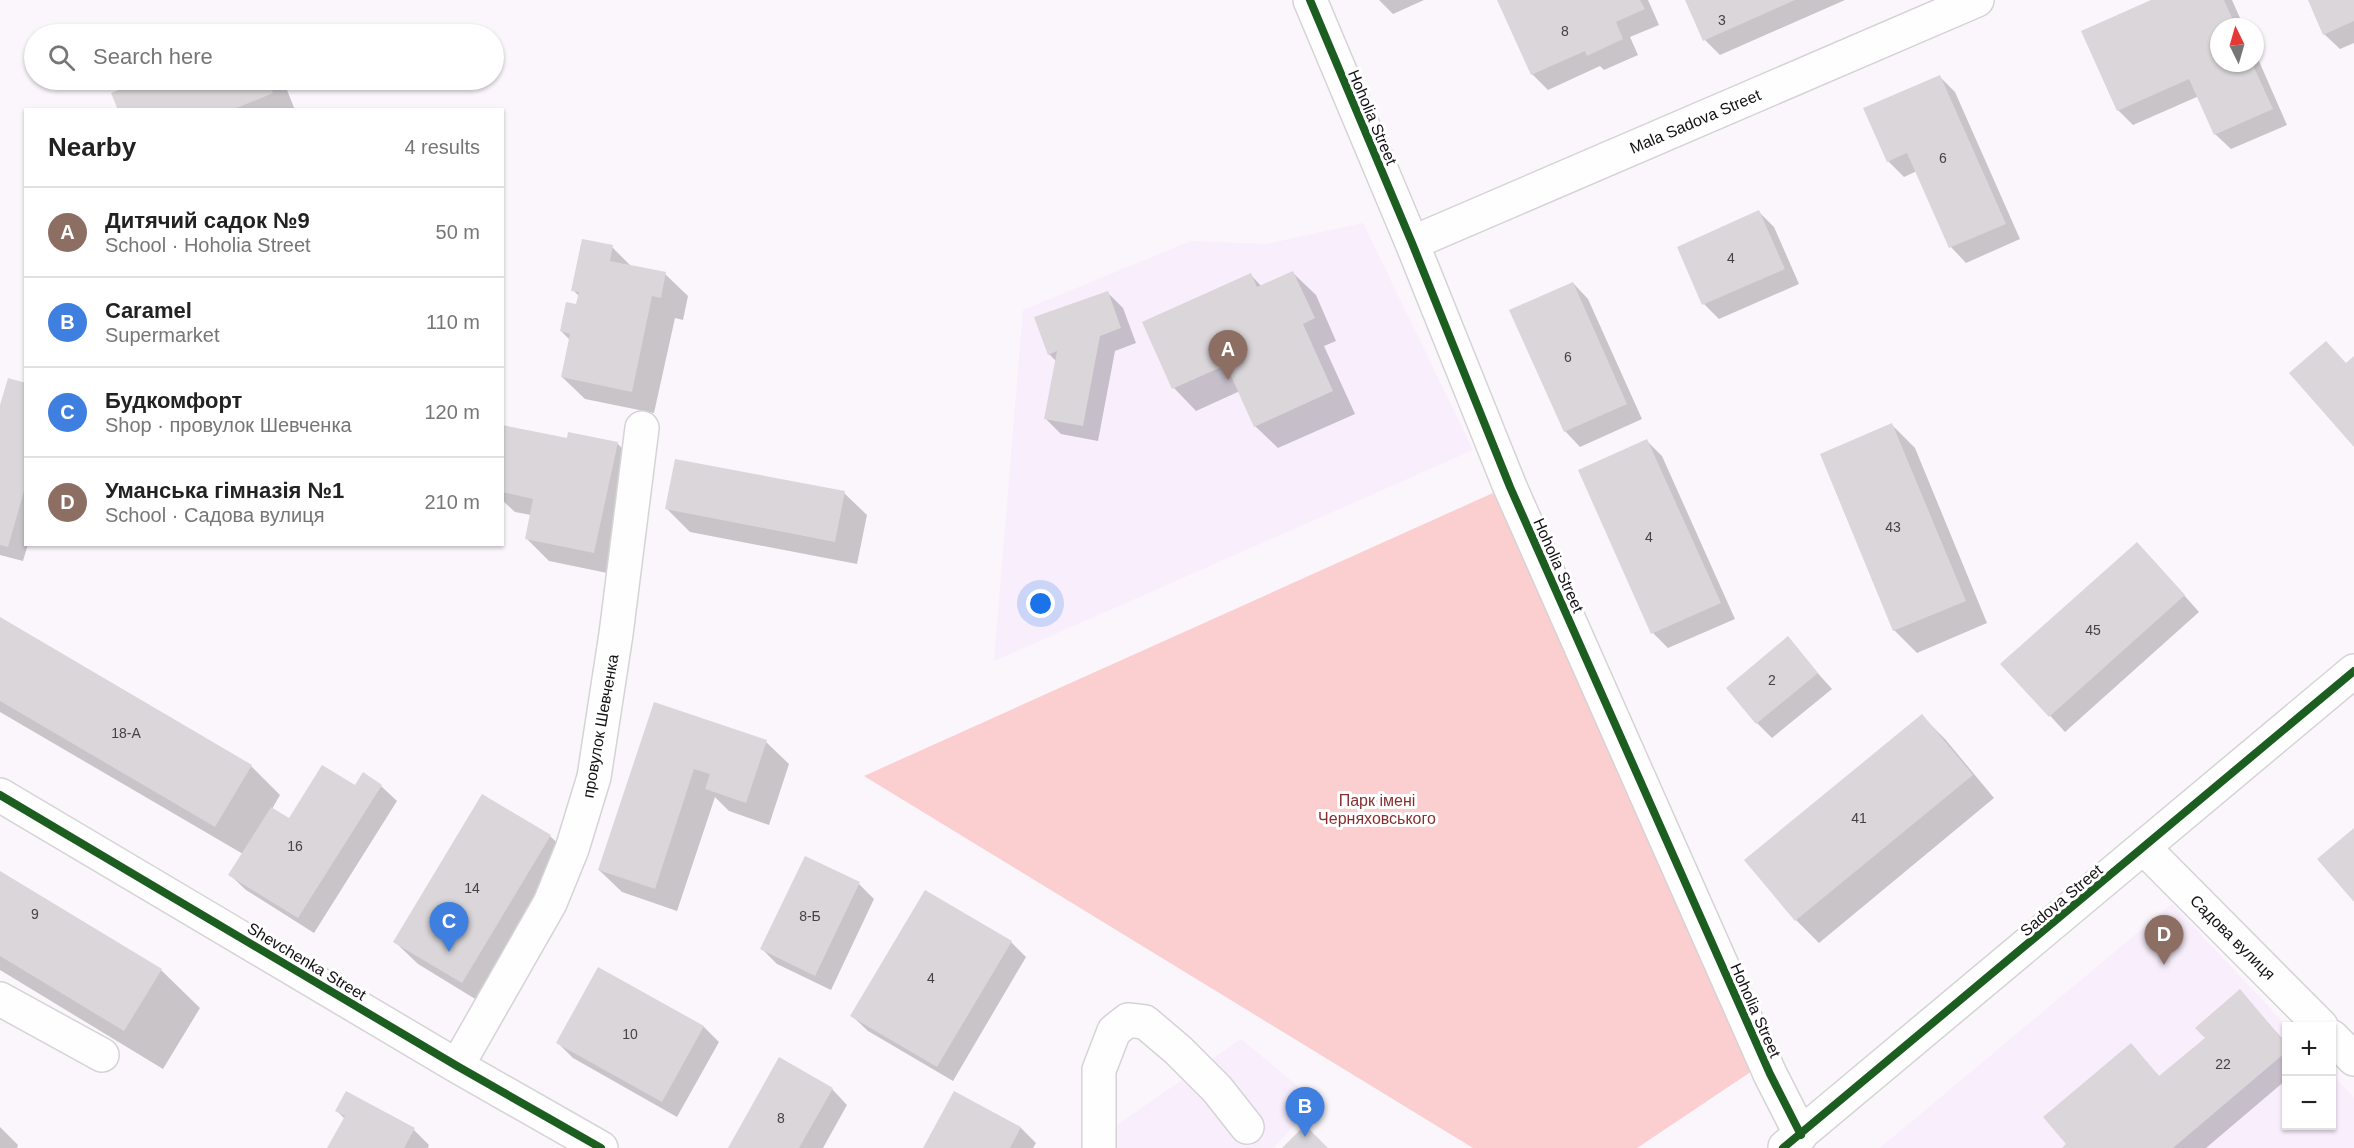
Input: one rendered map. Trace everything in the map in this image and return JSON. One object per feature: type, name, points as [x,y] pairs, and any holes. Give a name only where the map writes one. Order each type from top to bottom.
[{"type":"street","name":"Hoholia Street","points":[[1310,0],[1412,243],[1510,487],[1760,1052],[1792,1141]]},
{"type":"street","name":"Mala Sadova Street","points":[[1412,243],[1977,0]]},
{"type":"street","name":"провулок Шевченка","points":[[457,1065],[550,903],[572,849],[594,777],[616,634],[642,429]]},
{"type":"street","name":"Sadova Street","points":[[1792,1141],[2354,671]]},
{"type":"street","name":"Shevchenka Street","points":[[0,795],[601,1148]]},
{"type":"street","name":"Садова вулиця","points":[[2144,848],[2317,1022]]},
{"type":"street","points":[[0,999],[102,1055]]},
{"type":"street","points":[[1099,1148],[1099,1070],[1114,1031],[1128,1020],[1145,1022],[1178,1050],[1217,1089],[1246,1127]]},
{"type":"street","points":[[2336,1042],[2354,1059]]},
{"type":"shaded area","points":[[1363,223],[1473,450],[994,661],[1023,310],[1191,241],[1267,244]]},
{"type":"shaded area","points":[[2172,904],[2283,1022],[2282,1130],[2336,1130],[2336,1078],[2354,1098],[2354,1148],[1880,1148]]},
{"type":"shaded area","points":[[1241,1039],[1317,1102],[1273,1148],[1089,1148],[1091,1143]]},
{"type":"green space","name":"Парк імені Черняховського","points":[[1493,493],[1761,1065],[1637,1148],[1473,1148],[864,776]]},
{"type":"building","points":[[1497,0],[1640,0],[1645,9],[1616,22],[1623,39],[1587,56],[1585,51],[1531,75]]},
{"type":"building","points":[[1685,0],[1795,0],[1703,41]]},
{"type":"building","points":[[2151,0],[2224,0],[2232,18],[2210,18],[2210,72],[2256,72],[2273,109],[2214,135],[2189,79],[2117,111],[2081,31]]},
{"type":"building","points":[[2308,0],[2354,0],[2354,21],[2323,35]]},
{"type":"building","points":[[1940,75],[2006,224],[1949,248],[1907,153],[1887,162],[1863,108]]},
{"type":"building","points":[[119,90],[272,90],[273,93],[237,108],[117,108],[111,93]]},
{"type":"building","points":[[1759,210],[1785,269],[1702,305],[1677,247]]},
{"type":"building","points":[[582,239],[613,245],[610,261],[666,272],[661,298],[652,296],[632,392],[561,377],[570,334],[560,331],[566,302],[576,304],[579,292],[571,291]]},
{"type":"building","points":[[1293,271],[1315,318],[1303,324],[1333,391],[1254,427],[1226,365],[1172,389],[1142,322],[1251,273],[1257,287]]},
{"type":"building","points":[[1573,282],[1627,404],[1564,432],[1509,310]]},
{"type":"building","points":[[1108,291],[1121,328],[1100,336],[1083,426],[1044,419],[1057,351],[1048,355],[1034,317]]},
{"type":"building","points":[[2326,341],[2346,363],[2354,356],[2354,447],[2289,373]]},
{"type":"building","points":[[8,378],[24,382],[24,491],[8,547],[0,545],[0,405]]},
{"type":"building","points":[[1892,423],[1966,601],[1893,631],[1820,454]]},
{"type":"building","points":[[504,425],[567,438],[568,432],[618,442],[594,553],[525,539],[533,499],[504,492]]},
{"type":"building","points":[[1647,439],[1721,603],[1651,634],[1578,470]]},
{"type":"building","points":[[675,459],[845,491],[835,542],[665,509]]},
{"type":"building","points":[[2137,542],[2185,595],[2049,717],[2000,664]]},
{"type":"building","points":[[0,617],[252,765],[215,827],[0,701]]},
{"type":"building","points":[[1788,636],[1818,673],[1756,724],[1726,688]]},
{"type":"building","points":[[654,702],[767,740],[746,803],[705,789],[710,774],[694,769],[655,889],[598,870]]},
{"type":"building","points":[[1922,714],[1973,775],[1795,921],[1744,860]]},
{"type":"building","points":[[322,765],[355,785],[363,772],[382,785],[298,918],[228,875],[271,807],[289,818]]},
{"type":"building","points":[[482,794],[551,835],[462,983],[393,942]]},
{"type":"building","points":[[2354,828],[2354,902],[2317,859]]},
{"type":"building","points":[[805,856],[860,882],[815,976],[760,949]]},
{"type":"building","points":[[0,871],[162,969],[124,1031],[0,956]]},
{"type":"building","points":[[925,890],[1012,941],[937,1067],[850,1016]]},
{"type":"building","points":[[598,967],[704,1026],[662,1102],[556,1043]]},
{"type":"building","points":[[2240,989],[2282,1039],[2282,1055],[2173,1148],[2062,1148],[2066,1144],[2043,1117],[2131,1043],[2159,1076],[2205,1038],[2195,1028]]},
{"type":"building","points":[[779,1057],[833,1088],[799,1148],[728,1148]]},
{"type":"building","points":[[346,1091],[415,1128],[404,1148],[327,1148],[345,1116],[335,1111]]},
{"type":"building","points":[[954,1091],[1021,1127],[1010,1148],[923,1148]]},
{"type":"building","points":[[1305,1125],[1328,1148],[1282,1148]]},
{"type":"cycle path","points":[[1310,0],[1412,243],[1510,487],[1770,1074],[1801,1135]]},
{"type":"cycle path","points":[[1783,1148],[2354,671]]},
{"type":"cycle path","points":[[0,795],[457,1066],[601,1148]]},
{"type":"place","name":"Дитячий садок №9","points":[[1228,380]]},
{"type":"place","name":"Будкомфорт","points":[[449,952]]},
{"type":"place","name":"Уманська гімназія №1","points":[[2164,965]]},
{"type":"place","name":"Caramel","points":[[1305,1137]]}]
